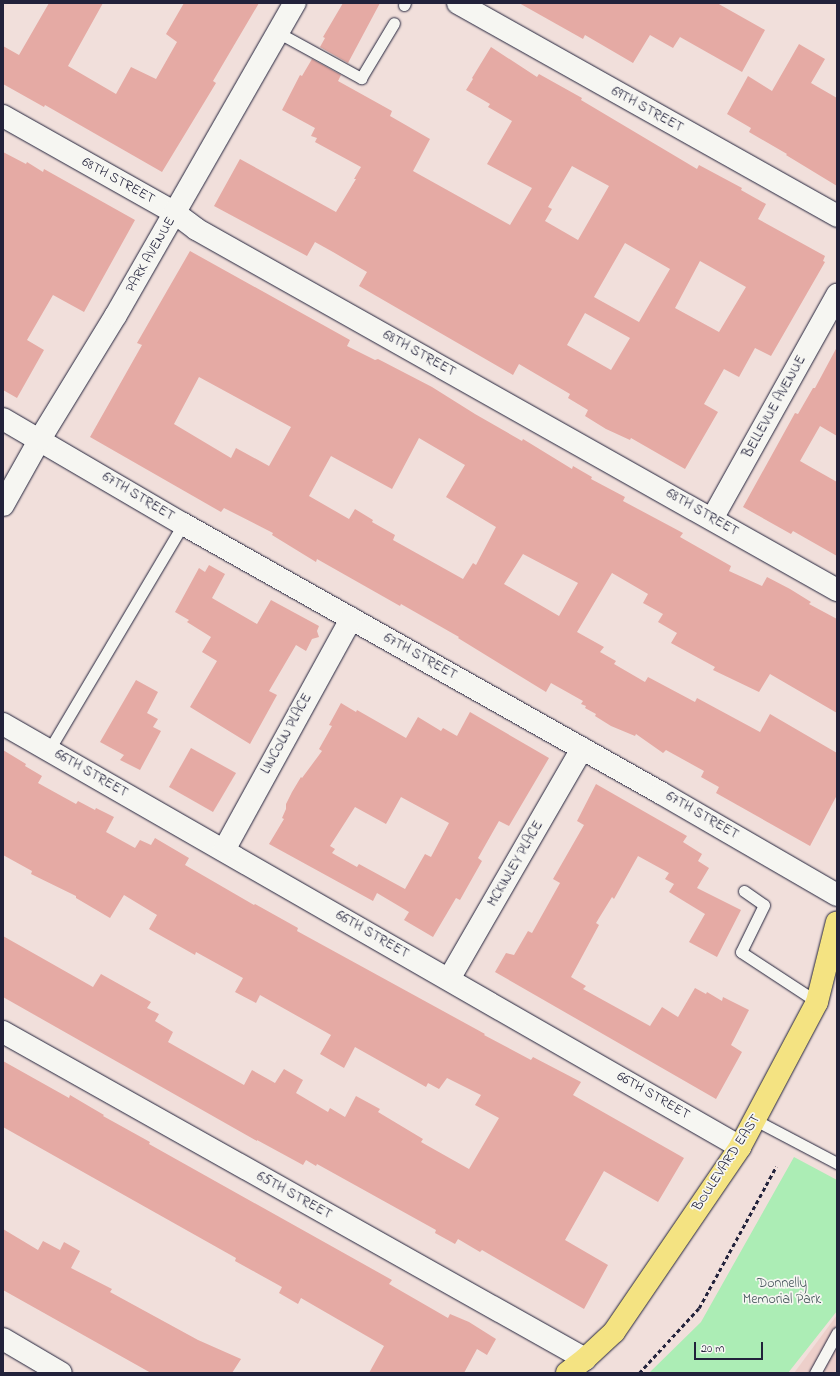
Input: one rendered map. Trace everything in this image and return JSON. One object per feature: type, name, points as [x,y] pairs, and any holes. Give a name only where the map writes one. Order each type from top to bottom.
[{"type":"main road","name":"BOULEVARD EAST","points":[[566,1373],[585,1360],[614,1332],[740,1147],[817,1002],[837,922]]},
{"type":"street","name":"PARK AVENUE","points":[[3,505],[40,439],[116,315],[296,3]]},
{"type":"street","name":"69TH STREET","points":[[458,3],[837,216]]},
{"type":"street","name":"68TH STREET","points":[[3,116],[175,213],[196,229],[837,590]]},
{"type":"street","name":"BELLEVUE AVENUE","points":[[712,519],[837,295]]},
{"type":"street","name":"67TH STREET","points":[[3,419],[40,439],[183,524],[661,792],[837,895]]},
{"type":"street","name":"LINCOLN PLACE","points":[[224,850],[351,619]]},
{"type":"street","name":"66TH STREET","points":[[3,724],[740,1147]]},
{"type":"street","name":"MCKINLEY PLACE","points":[[449,979],[582,749]]},
{"type":"street","name":"65TH STREET","points":[[3,1032],[585,1360]]},
{"type":"street","points":[[3,1339],[61,1373]]},
{"type":"lane","points":[[279,32],[361,78],[394,24]]},
{"type":"lane","points":[[49,750],[183,524]]},
{"type":"lane","points":[[744,891],[764,905],[741,952],[817,1002]]},
{"type":"lane","points":[[755,1120],[837,1163]]},
{"type":"lane","points":[[815,1373],[837,1333]]},
{"type":"path","points":[[639,1373],[699,1308],[776,1167]]},
{"type":"shaded area","points":[[837,1315],[837,1373],[794,1373]]},
{"type":"green space","name":"Donnelly Memorial Park","points":[[794,1157],[837,1180],[837,1311],[788,1373],[649,1373],[701,1322]]},
{"type":"building","points":[[49,3],[103,3],[68,66],[116,94],[131,67],[156,79],[177,42],[166,34],[184,3],[259,3],[213,81],[216,83],[162,172],[45,105],[44,107],[3,84],[3,46],[19,55]]},
{"type":"building","points":[[343,3],[380,3],[348,63],[320,47],[325,38],[323,37]]},
{"type":"building","points":[[519,3],[717,3],[765,30],[742,72],[680,37],[673,48],[650,35],[633,63],[585,35],[583,39]]},
{"type":"building","points":[[799,44],[825,59],[811,83],[837,98],[837,186],[749,132],[751,128],[727,114],[748,76],[772,91]]},
{"type":"building","points":[[491,47],[537,77],[539,74],[582,98],[581,100],[697,169],[699,165],[742,188],[741,190],[766,204],[758,219],[825,256],[823,261],[825,262],[771,356],[755,348],[739,377],[724,369],[704,404],[718,412],[685,469],[631,438],[630,440],[606,429],[585,416],[588,410],[568,398],[570,394],[519,364],[513,375],[359,286],[367,272],[333,252],[315,242],[307,256],[214,206],[240,159],[336,212],[356,179],[354,179],[361,167],[315,142],[317,138],[311,136],[315,128],[282,110],[300,75],[302,76],[312,59],[341,75],[338,81],[392,111],[390,116],[430,139],[413,171],[510,225],[532,188],[487,164],[512,121],[488,107],[490,104],[466,90],[473,79],[472,78]],"holes":[[[572,166],[609,186],[578,240],[545,221],[552,209],[548,207]],[[625,243],[670,269],[639,322],[594,297]],[[700,261],[746,287],[719,332],[675,308]],[[585,313],[630,338],[611,370],[567,345]]]},
{"type":"building","points":[[3,152],[26,164],[27,162],[43,172],[44,169],[135,220],[84,312],[53,295],[27,340],[44,350],[17,398],[3,390]]},
{"type":"building","points":[[190,251],[350,340],[347,346],[375,360],[378,359],[432,387],[522,441],[523,439],[572,469],[573,466],[592,477],[591,479],[625,497],[623,501],[683,533],[680,537],[731,566],[729,571],[762,586],[767,577],[811,602],[809,604],[837,619],[837,713],[770,674],[759,692],[713,670],[715,667],[671,643],[677,633],[658,622],[663,614],[643,603],[648,594],[612,573],[577,632],[604,647],[600,652],[616,661],[614,664],[645,682],[648,677],[695,702],[697,698],[760,732],[770,714],[837,753],[837,795],[810,846],[716,793],[719,787],[701,777],[704,771],[666,750],[663,753],[636,734],[635,736],[611,726],[595,716],[596,714],[581,704],[583,701],[551,683],[546,692],[458,638],[459,637],[401,604],[400,606],[317,559],[316,562],[272,535],[273,533],[224,508],[221,512],[90,437],[142,345],[137,343]],"holes":[[[199,377],[291,427],[269,466],[236,448],[231,458],[174,424]],[[419,438],[465,465],[446,497],[496,527],[476,565],[473,563],[463,579],[393,540],[395,535],[372,522],[373,520],[355,509],[349,519],[309,496],[331,456],[392,489]],[[523,554],[578,583],[559,616],[504,584]]]},
{"type":"building","points":[[837,347],[837,436],[820,426],[800,461],[837,482],[837,556],[793,531],[791,534],[743,507],[795,413],[798,414],[813,388],[815,388]]},
{"type":"building","points":[[209,565],[225,574],[212,598],[257,624],[271,600],[319,626],[317,631],[319,637],[312,639],[306,651],[296,645],[269,691],[277,695],[250,744],[190,707],[217,661],[202,652],[211,637],[187,622],[189,620],[175,612],[199,568],[205,572]]},
{"type":"building","points":[[136,680],[158,692],[147,713],[158,719],[153,727],[161,731],[140,770],[120,760],[124,755],[100,742]]},
{"type":"building","points":[[341,703],[356,712],[357,710],[406,738],[418,717],[441,731],[443,728],[457,736],[470,712],[549,758],[509,826],[499,821],[478,858],[482,861],[460,900],[456,898],[433,937],[404,920],[409,912],[377,893],[373,901],[269,844],[284,819],[282,818],[286,809],[286,804],[292,792],[301,777],[302,778],[322,751],[319,749],[332,726],[329,725]],"holes":[[[401,797],[449,823],[431,857],[425,854],[405,889],[359,864],[357,867],[332,853],[335,849],[330,846],[355,807],[386,824]]]},
{"type":"building","points":[[191,748],[236,773],[213,812],[169,787]]},
{"type":"building","points":[[3,750],[42,776],[38,783],[76,804],[78,801],[95,810],[96,808],[114,817],[106,832],[135,848],[140,840],[151,845],[155,838],[189,858],[185,865],[254,905],[255,904],[298,928],[297,931],[531,1060],[533,1057],[581,1082],[573,1095],[684,1158],[658,1202],[604,1171],[565,1240],[608,1265],[584,1309],[482,1250],[480,1252],[458,1239],[455,1244],[435,1233],[436,1230],[317,1164],[316,1166],[306,1160],[303,1165],[257,1141],[3,997],[3,936],[93,987],[101,974],[151,1002],[147,1008],[159,1014],[155,1021],[173,1032],[168,1042],[244,1085],[252,1070],[275,1083],[284,1069],[303,1080],[296,1093],[328,1112],[330,1108],[345,1117],[356,1096],[380,1109],[378,1112],[423,1139],[421,1142],[469,1169],[499,1118],[475,1105],[481,1095],[447,1078],[439,1089],[428,1083],[426,1087],[355,1047],[344,1068],[320,1054],[331,1035],[260,995],[256,1003],[235,992],[243,978],[196,952],[195,955],[149,929],[157,915],[124,895],[110,918],[76,898],[76,896],[31,874],[32,871],[3,855]]},
{"type":"building","points":[[596,784],[687,836],[683,842],[702,854],[698,861],[709,868],[697,888],[741,910],[717,957],[689,942],[705,914],[669,892],[674,884],[665,879],[669,873],[638,856],[614,899],[612,897],[596,923],[599,925],[571,977],[586,986],[583,989],[650,1026],[662,1007],[678,1017],[695,988],[706,994],[707,992],[722,1001],[723,997],[749,1010],[731,1045],[742,1052],[716,1099],[495,972],[506,953],[514,955],[528,931],[532,933],[560,883],[553,879],[584,825],[577,821]]},
{"type":"building","points":[[3,1061],[69,1098],[70,1095],[104,1115],[103,1116],[150,1142],[149,1144],[392,1280],[389,1284],[448,1318],[450,1314],[469,1322],[496,1339],[487,1355],[477,1349],[464,1373],[369,1373],[384,1346],[301,1298],[298,1304],[279,1293],[282,1287],[235,1261],[236,1258],[3,1127]]},
{"type":"building","points":[[3,1229],[38,1250],[43,1241],[60,1250],[64,1242],[80,1251],[71,1268],[112,1289],[110,1292],[198,1340],[241,1359],[232,1373],[151,1373],[3,1290]]}]
